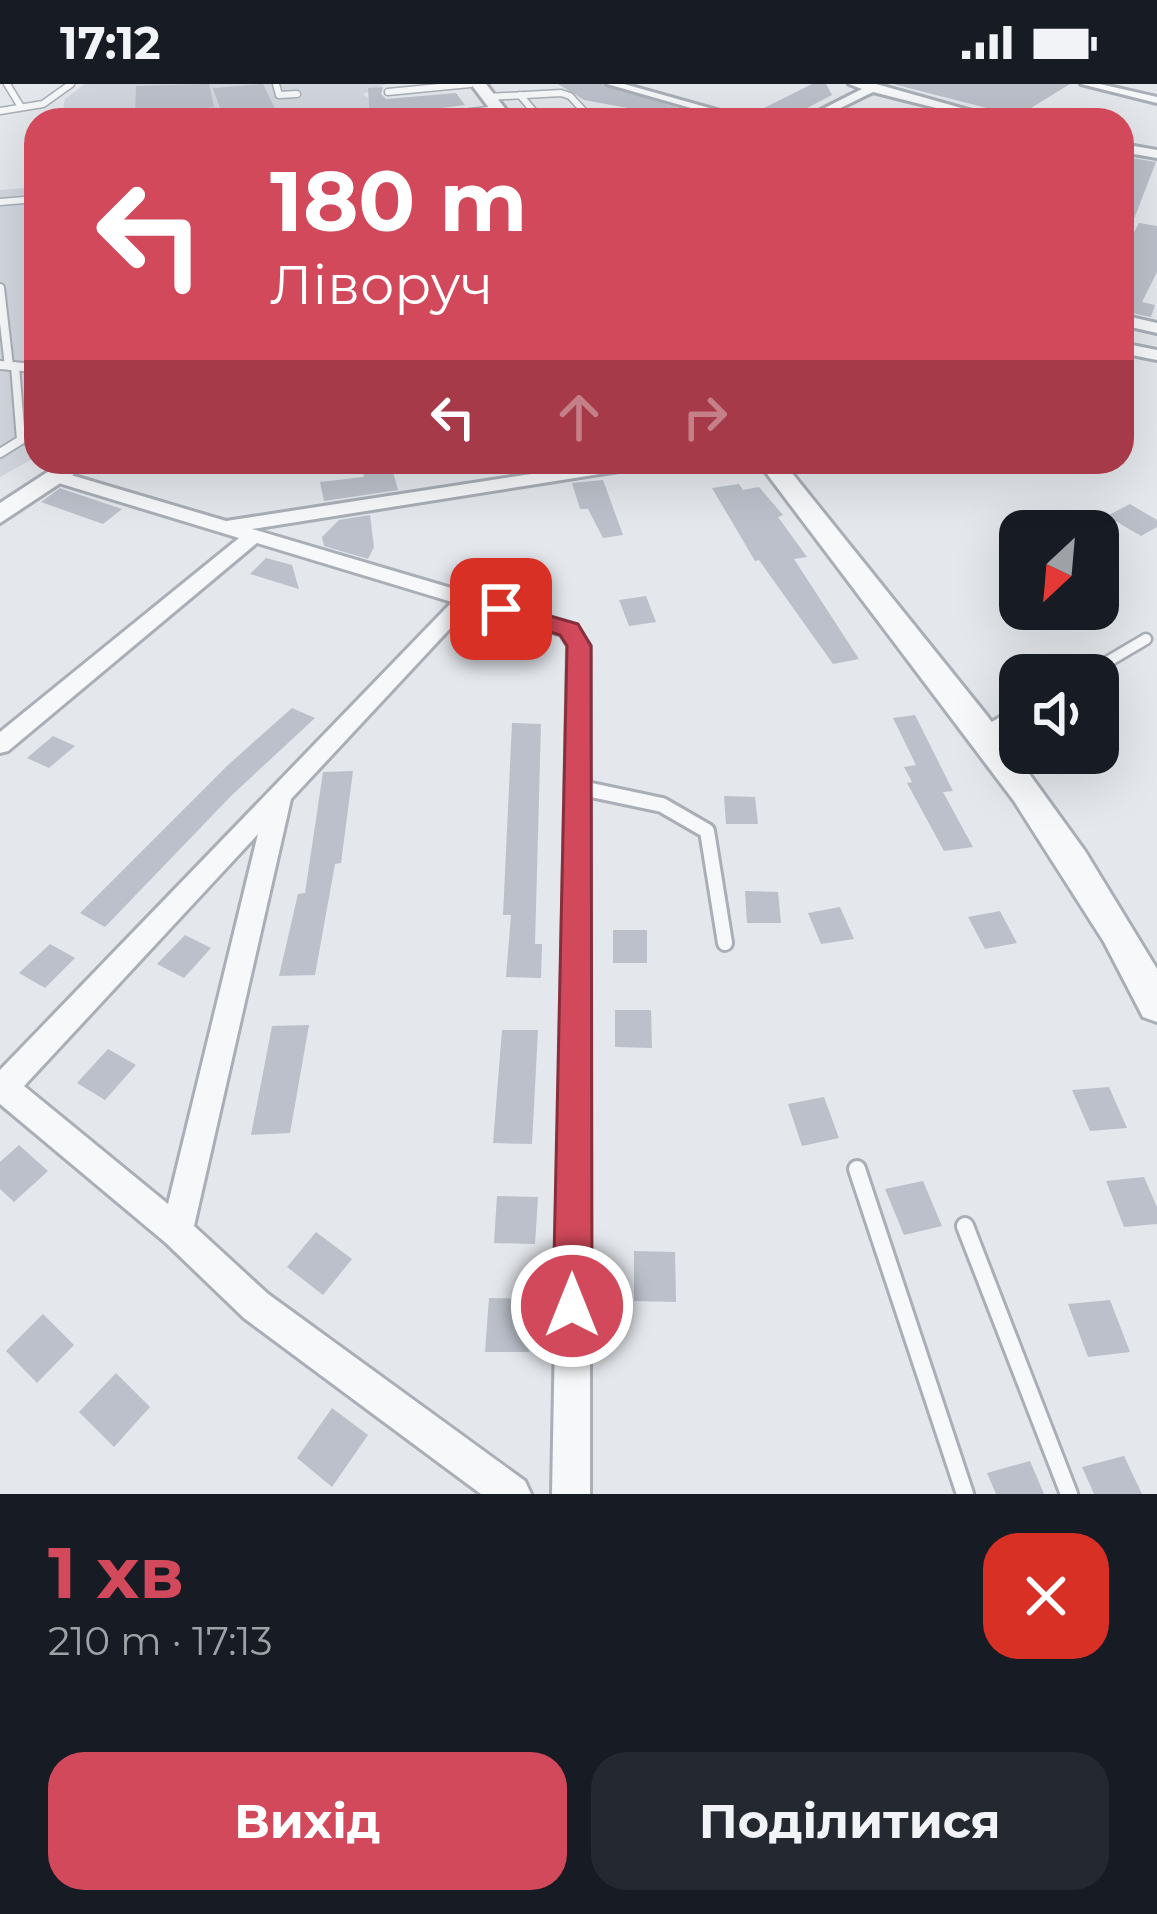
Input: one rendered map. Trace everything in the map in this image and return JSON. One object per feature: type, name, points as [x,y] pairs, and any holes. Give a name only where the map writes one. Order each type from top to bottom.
[{"type":"street","points":[[611,84],[701,108]]},
{"type":"street","points":[[854,84],[956,108]]},
{"type":"street","points":[[1086,84],[1157,100]]},
{"type":"street","points":[[832,108],[878,86]]},
{"type":"street","points":[[0,515],[62,474]]},
{"type":"street","points":[[82,474],[223,528],[569,630],[579,646],[571,1494]]},
{"type":"street","points":[[223,528],[242,521],[562,474]]},
{"type":"street","points":[[779,474],[983,735],[1098,895],[1157,1005]]},
{"type":"street","points":[[0,745],[252,537]]},
{"type":"street","points":[[466,598],[2,1089],[177,1232],[256,1306],[512,1494]]},
{"type":"street","points":[[177,1232],[280,794]]},
{"type":"lane","points":[[7,84],[21,107]]},
{"type":"lane","points":[[0,122],[2,111],[44,104],[71,84]]},
{"type":"lane","points":[[276,84],[279,95],[297,94]]},
{"type":"lane","points":[[388,92],[488,99]]},
{"type":"lane","points":[[451,108],[520,95],[566,94],[580,108]]},
{"type":"lane","points":[[520,95],[531,108]]},
{"type":"lane","points":[[44,104],[45,108]]},
{"type":"lane","points":[[0,288],[21,440],[0,453]]},
{"type":"lane","points":[[1119,655],[1146,639]]},
{"type":"lane","points":[[983,735],[999,726]]},
{"type":"lane","points":[[577,787],[655,801],[688,815],[707,831],[725,943]]},
{"type":"lane","points":[[857,1168],[965,1494]]},
{"type":"lane","points":[[965,1226],[1069,1494]]},
{"type":"shaded area","points":[[85,84],[386,84],[363,94],[380,108],[63,108],[65,99]]},
{"type":"shaded area","points":[[24,188],[24,464],[0,477],[0,190]]},
{"type":"building","points":[[209,84],[214,107],[135,108],[136,86]]},
{"type":"building","points":[[263,84],[275,108],[220,108],[213,88]]},
{"type":"building","points":[[558,84],[603,84],[678,108],[628,108],[584,100]]},
{"type":"building","points":[[812,84],[826,84],[832,95],[807,108],[764,108]]},
{"type":"building","points":[[893,84],[1070,84],[1031,108],[987,108]]},
{"type":"building","points":[[383,87],[381,94],[386,99],[456,93],[465,105],[369,108],[368,88]]},
{"type":"building","points":[[1134,158],[1156,162],[1134,219]]},
{"type":"building","points":[[1139,223],[1157,226],[1157,272],[1142,302],[1155,305],[1151,317],[1134,313],[1134,232]]},
{"type":"building","points":[[393,474],[398,490],[324,501],[320,482]]},
{"type":"building","points":[[603,480],[623,535],[603,538],[588,509],[580,509],[572,483]]},
{"type":"building","points":[[739,484],[743,490],[759,487],[783,515],[778,517],[807,557],[794,559],[859,659],[833,664],[759,560],[755,561],[712,488]]},
{"type":"building","points":[[60,488],[122,509],[103,524],[41,502]]},
{"type":"building","points":[[1130,504],[1157,520],[1157,527],[1141,536],[1119,523],[1118,510]]},
{"type":"building","points":[[370,515],[374,547],[368,559],[324,546],[322,537],[339,520]]},
{"type":"building","points":[[266,558],[292,565],[299,589],[250,574]]},
{"type":"building","points":[[646,596],[656,622],[629,626],[619,600]]},
{"type":"building","points":[[292,708],[315,718],[232,795],[105,927],[80,913],[228,765]]},
{"type":"building","points":[[915,715],[953,791],[943,792],[973,847],[944,851],[907,783],[912,782],[904,767],[916,765],[893,718]]},
{"type":"building","points":[[512,723],[541,724],[535,944],[542,944],[541,978],[506,977],[511,915],[503,915]]},
{"type":"building","points":[[53,736],[75,746],[49,768],[27,758]]},
{"type":"building","points":[[353,771],[341,863],[335,864],[315,975],[279,976],[298,894],[305,893],[323,772]]},
{"type":"building","points":[[724,796],[755,797],[758,824],[726,824]]},
{"type":"building","points":[[745,891],[778,892],[781,923],[747,923]]},
{"type":"building","points":[[840,907],[854,939],[821,944],[808,913]]},
{"type":"building","points":[[1000,911],[1017,943],[985,949],[968,917]]},
{"type":"building","points":[[613,930],[647,930],[647,963],[613,963]]},
{"type":"building","points":[[185,935],[211,948],[184,978],[157,964]]},
{"type":"building","points":[[50,944],[75,958],[45,988],[19,973]]},
{"type":"building","points":[[615,1010],[651,1010],[652,1048],[615,1047]]},
{"type":"building","points":[[309,1025],[290,1133],[251,1135],[272,1026]]},
{"type":"building","points":[[502,1030],[538,1030],[532,1144],[493,1143]]},
{"type":"building","points":[[108,1049],[136,1065],[105,1100],[77,1083]]},
{"type":"building","points":[[1109,1087],[1127,1128],[1090,1131],[1072,1090]]},
{"type":"building","points":[[824,1097],[839,1138],[802,1146],[788,1104]]},
{"type":"building","points":[[19,1145],[48,1171],[14,1202],[0,1189],[0,1162]]},
{"type":"building","points":[[1144,1177],[1157,1207],[1157,1224],[1124,1227],[1106,1181]]},
{"type":"building","points":[[923,1181],[942,1226],[904,1235],[885,1189]]},
{"type":"building","points":[[497,1196],[538,1197],[535,1244],[494,1243]]},
{"type":"building","points":[[316,1232],[352,1259],[323,1295],[287,1267]]},
{"type":"building","points":[[634,1251],[675,1252],[676,1302],[634,1301]]},
{"type":"building","points":[[489,1298],[532,1299],[529,1352],[485,1352]]},
{"type":"building","points":[[1110,1300],[1130,1352],[1088,1357],[1068,1304]]},
{"type":"building","points":[[43,1314],[74,1345],[37,1383],[6,1351]]},
{"type":"building","points":[[116,1373],[150,1407],[114,1447],[79,1412]]},
{"type":"building","points":[[332,1408],[368,1435],[332,1487],[297,1458]]},
{"type":"building","points":[[1124,1456],[1142,1494],[1094,1494],[1082,1467]]},
{"type":"building","points":[[1030,1461],[1044,1494],[996,1494],[987,1473]]},
{"type":"route","points":[[501,609],[569,630],[579,646],[572,1306]]}]
